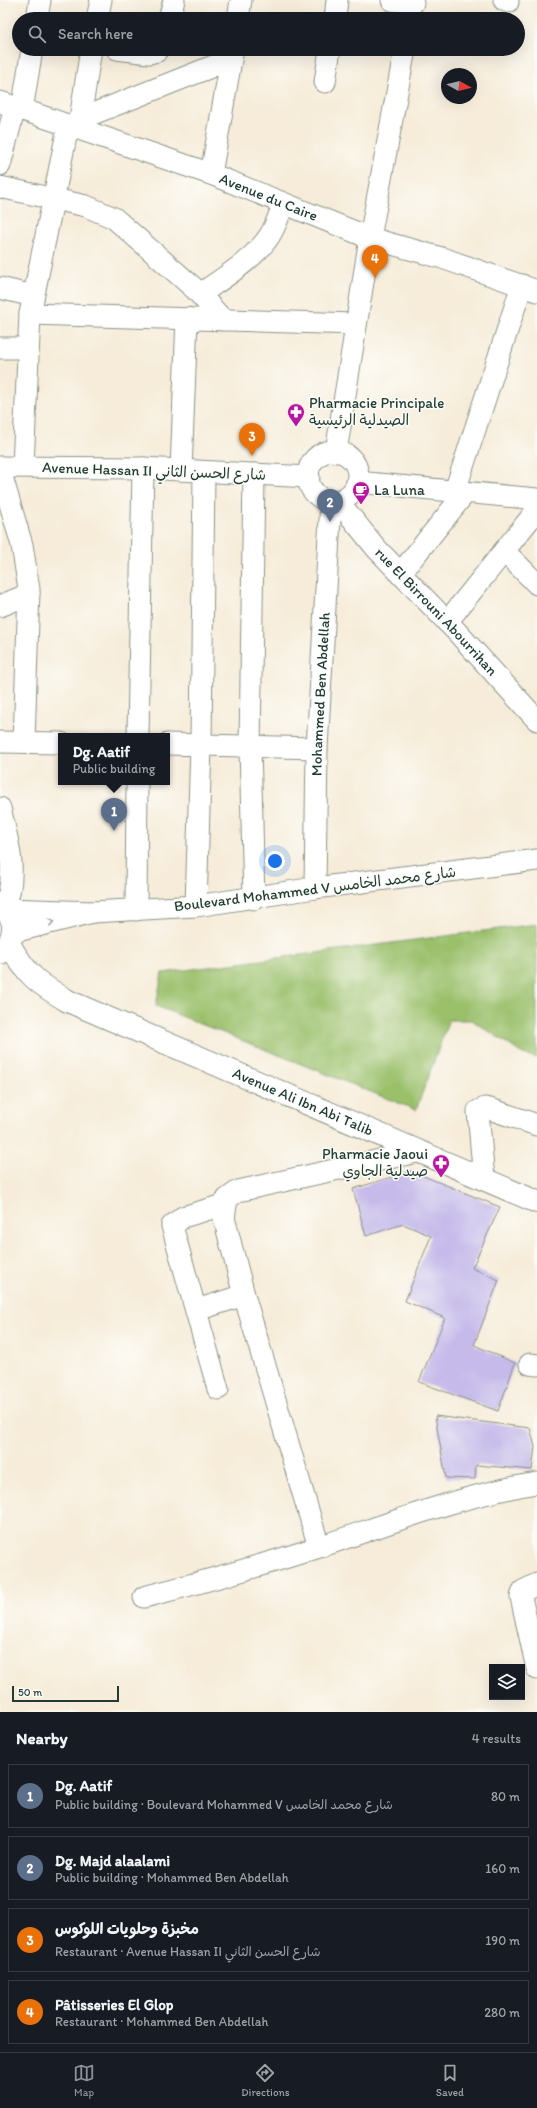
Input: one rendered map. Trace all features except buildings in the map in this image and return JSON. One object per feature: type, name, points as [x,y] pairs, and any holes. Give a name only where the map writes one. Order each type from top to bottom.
[{"type":"main road","name":"Avenue Ali Ibn Abi Talib","points":[[4,906],[13,923],[6,948],[28,974],[46,988],[68,1001],[417,1152],[537,1202]]},
{"type":"street","points":[[38,12],[40,0]]},
{"type":"street","points":[[98,12],[101,0]]},
{"type":"street","points":[[171,12],[174,0]]},
{"type":"street","points":[[239,12],[241,0]]},
{"type":"street","points":[[335,12],[337,0]]},
{"type":"street","points":[[392,0],[413,7]]},
{"type":"street","points":[[0,165],[12,106],[30,56]]},
{"type":"street","points":[[23,466],[31,305],[52,199],[74,123],[89,56]]},
{"type":"street","points":[[74,123],[227,56]]},
{"type":"street","points":[[211,174],[232,56]]},
{"type":"street","points":[[325,82],[329,56]]},
{"type":"street","points":[[336,452],[370,238],[404,56]]},
{"type":"street","name":"Avenue du Caire","points":[[12,106],[74,123],[211,174],[370,238],[442,258],[529,288]]},
{"type":"street","points":[[0,187],[86,206],[114,218],[200,294],[223,320]]},
{"type":"street","points":[[200,294],[232,272],[262,246],[270,235],[283,203]]},
{"type":"street","points":[[0,288],[31,305],[187,318],[356,324]]},
{"type":"street","points":[[400,574],[460,492],[529,288]]},
{"type":"street","points":[[180,470],[187,318]]},
{"type":"street","points":[[0,348],[28,348]]},
{"type":"street","points":[[329,452],[336,452],[342,453],[353,462],[358,475],[357,482],[350,494],[334,501],[324,499],[313,491],[309,477],[312,464],[316,458],[329,452]]},
{"type":"street","name":"Avenue Hassan II شارع الحسن الثاني","points":[[0,467],[143,468],[309,477]]},
{"type":"street","points":[[138,733],[143,468]]},
{"type":"street","points":[[0,470],[8,528],[26,566],[29,594],[24,742]]},
{"type":"street","points":[[196,906],[201,745],[204,472]]},
{"type":"street","points":[[254,474],[250,746],[254,899]]},
{"type":"street","points":[[357,482],[537,499]]},
{"type":"street","name":"rue El Birrouni Abourrihan","points":[[334,501],[400,574],[447,622],[537,720]]},
{"type":"street","name":"Mohammed Ben Abdellah","points":[[315,888],[317,748],[334,501]]},
{"type":"street","points":[[447,622],[537,510]]},
{"type":"street","points":[[504,551],[537,584]]},
{"type":"street","points":[[0,606],[29,594]]},
{"type":"street","points":[[0,742],[58,743]]},
{"type":"street","points":[[170,744],[317,748]]},
{"type":"street","points":[[136,910],[137,785]]},
{"type":"street","points":[[0,808],[12,863],[11,891],[4,906]]},
{"type":"street","name":"Boulevard Mohammed V شارع محمد الخامس","points":[[4,906],[93,912],[196,906],[254,899],[315,888],[537,860]]},
{"type":"street","name":"Boulevard Mohammed V شارع محمد الخامس","points":[[6,948],[93,912]]},
{"type":"street","points":[[484,1180],[478,1112],[485,1108],[490,1109],[537,1125]]},
{"type":"street","points":[[319,1547],[244,1295],[224,1218],[227,1199],[238,1191],[417,1152]]},
{"type":"street","points":[[218,1389],[197,1310],[172,1226],[183,1216],[226,1204]]},
{"type":"street","points":[[197,1310],[244,1295]]},
{"type":"street","points":[[144,1597],[224,1577],[319,1547],[419,1512],[501,1489],[537,1483]]},
{"type":"street","points":[[537,1584],[523,1591],[521,1597],[537,1669]]},
{"type":"green space","points":[[537,924],[537,1058],[523,1054],[472,1020],[449,1020],[416,1110],[156,1006],[162,973]]},
{"type":"place","name":"Pâtisseries El Glop","points":[[375,278]]},
{"type":"place","name":"Pharmacie Principale الصيدلية الرئيسية","points":[[296,427]]},
{"type":"place","name":"مخبزة وحلويات اللوكوس","points":[[252,456]]},
{"type":"place","name":"La Luna","points":[[361,505]]},
{"type":"place","name":"Dg. Majd alaalami","points":[[330,522]]},
{"type":"place","name":"Dg. Aatif","points":[[114,831]]},
{"type":"place","name":"Pharmacie Jaoui صيدلية الجاوي","points":[[441,1178]]}]
